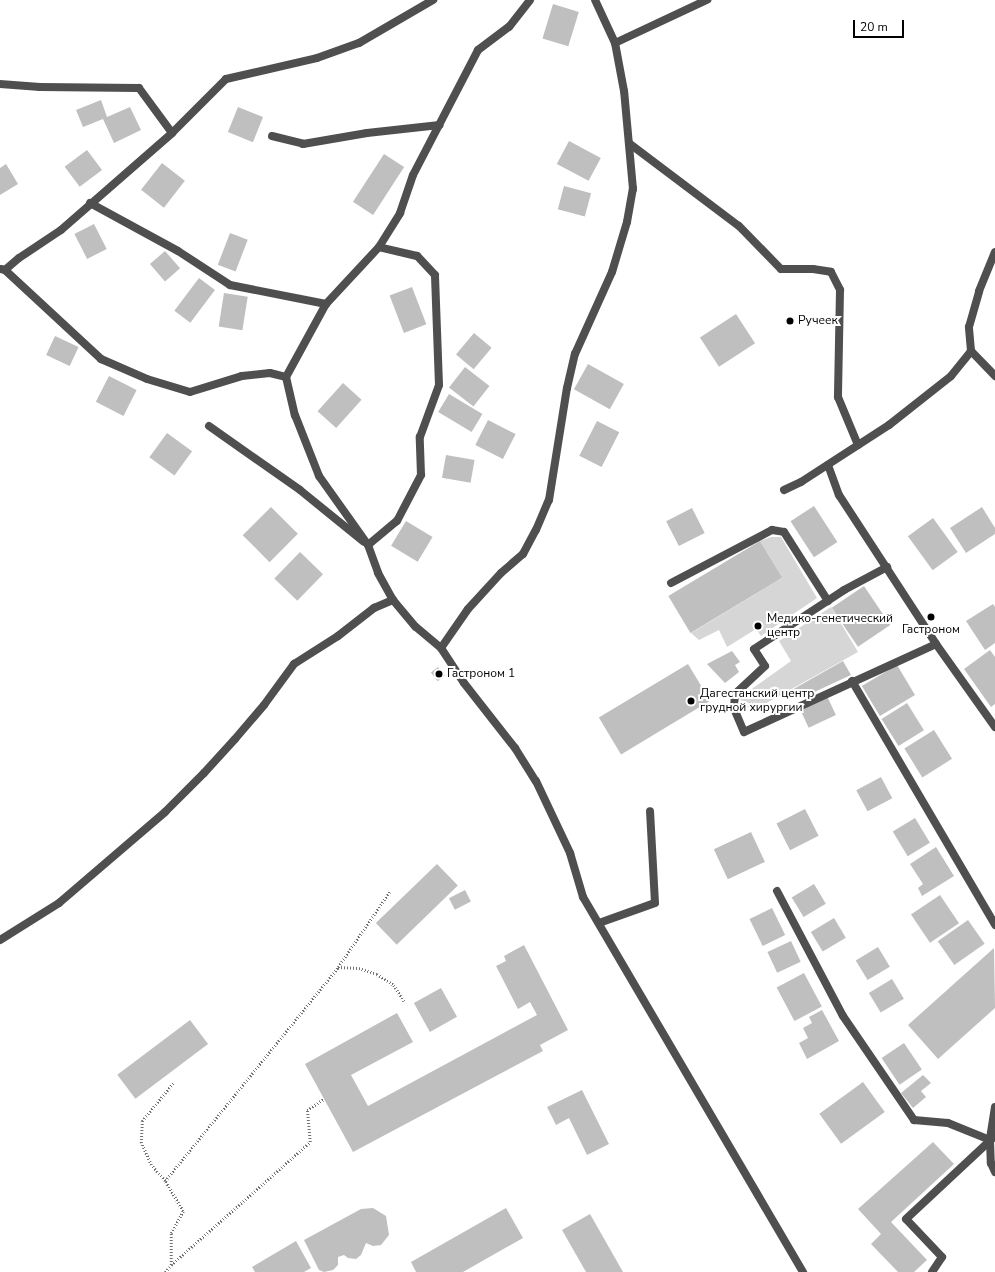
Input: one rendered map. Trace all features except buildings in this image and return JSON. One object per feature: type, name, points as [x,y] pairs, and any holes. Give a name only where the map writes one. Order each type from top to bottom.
[{"type":"street","points":[[286,377],[270,373],[242,376],[190,392],[147,379],[102,359],[2,269],[61,230],[90,203],[172,133],[226,79],[317,58],[359,43],[433,0]]},
{"type":"street","points":[[530,0],[509,27],[478,50],[413,175],[400,213],[378,247],[326,304],[286,377],[295,415],[319,476],[368,545],[378,573],[394,600],[416,627],[441,648],[464,683],[515,748],[536,781],[570,853],[583,897],[803,1272]]},
{"type":"street","points":[[441,648],[468,609],[501,573],[522,554],[549,500],[567,388],[575,354],[612,272],[628,222],[633,189],[624,91],[615,43],[595,0]]},
{"type":"street","points":[[615,43],[707,0]]},
{"type":"street","points":[[0,84],[40,87],[139,88],[172,133]]},
{"type":"street","points":[[272,136],[303,144],[367,133],[440,125]]},
{"type":"street","points":[[630,144],[739,226],[781,269],[813,269],[831,272],[840,290],[838,398],[858,445]]},
{"type":"street","points":[[90,203],[178,251],[230,285],[326,304]]},
{"type":"street","points":[[368,545],[397,521],[421,475],[420,437],[439,385],[435,275],[417,256],[378,247]]},
{"type":"street","points":[[995,252],[979,291],[969,327],[971,351],[995,376]]},
{"type":"street","points":[[784,490],[801,482],[889,425],[951,376],[971,351]]},
{"type":"street","points":[[209,426],[300,490],[368,545]]},
{"type":"street","points":[[828,465],[839,495],[936,644],[995,727]]},
{"type":"street","points":[[671,583],[772,530],[784,532],[828,601]]},
{"type":"street","points":[[887,567],[828,601],[754,649],[765,666],[735,694],[734,708],[744,732],[852,681],[936,644]]},
{"type":"street","points":[[0,940],[59,903],[165,812],[235,739],[264,705],[294,664],[338,636],[374,608],[394,600]]},
{"type":"street","points":[[852,681],[995,925]]},
{"type":"street","points":[[599,923],[655,903],[650,811]]},
{"type":"street","points":[[778,891],[843,1016],[914,1120],[948,1123],[993,1138]]},
{"type":"street","points":[[995,1107],[992,1164],[995,1172]]},
{"type":"street","points":[[932,1272],[942,1257],[906,1219],[993,1138]]},
{"type":"path","points":[[165,1181],[338,967],[390,890]]},
{"type":"path","points":[[338,967],[359,968],[377,974],[394,985],[404,1001]]},
{"type":"path","points":[[170,1265],[171,1233],[183,1211],[165,1181],[151,1165],[141,1143],[142,1121],[174,1082]]},
{"type":"path","points":[[165,1272],[170,1265],[310,1142],[307,1110],[324,1099]]},
{"type":"shaded area","points":[[771,537],[781,537],[817,598],[761,636],[756,629],[727,647],[719,630],[699,640],[691,633],[782,578],[760,541]]},
{"type":"shaded area","points":[[831,607],[858,652],[763,705],[747,707],[739,698],[791,661],[779,641]]},
{"type":"place","name":"Ручеек","points":[[790,321]]},
{"type":"place","name":"Гастроном","points":[[931,617]]},
{"type":"place","name":"Медико-генетический центр","points":[[758,626]]},
{"type":"place","name":"Гастроном 1","points":[[439,674]]},
{"type":"place","name":"Дагестанский центр грудной хирургии","points":[[691,701]]}]
